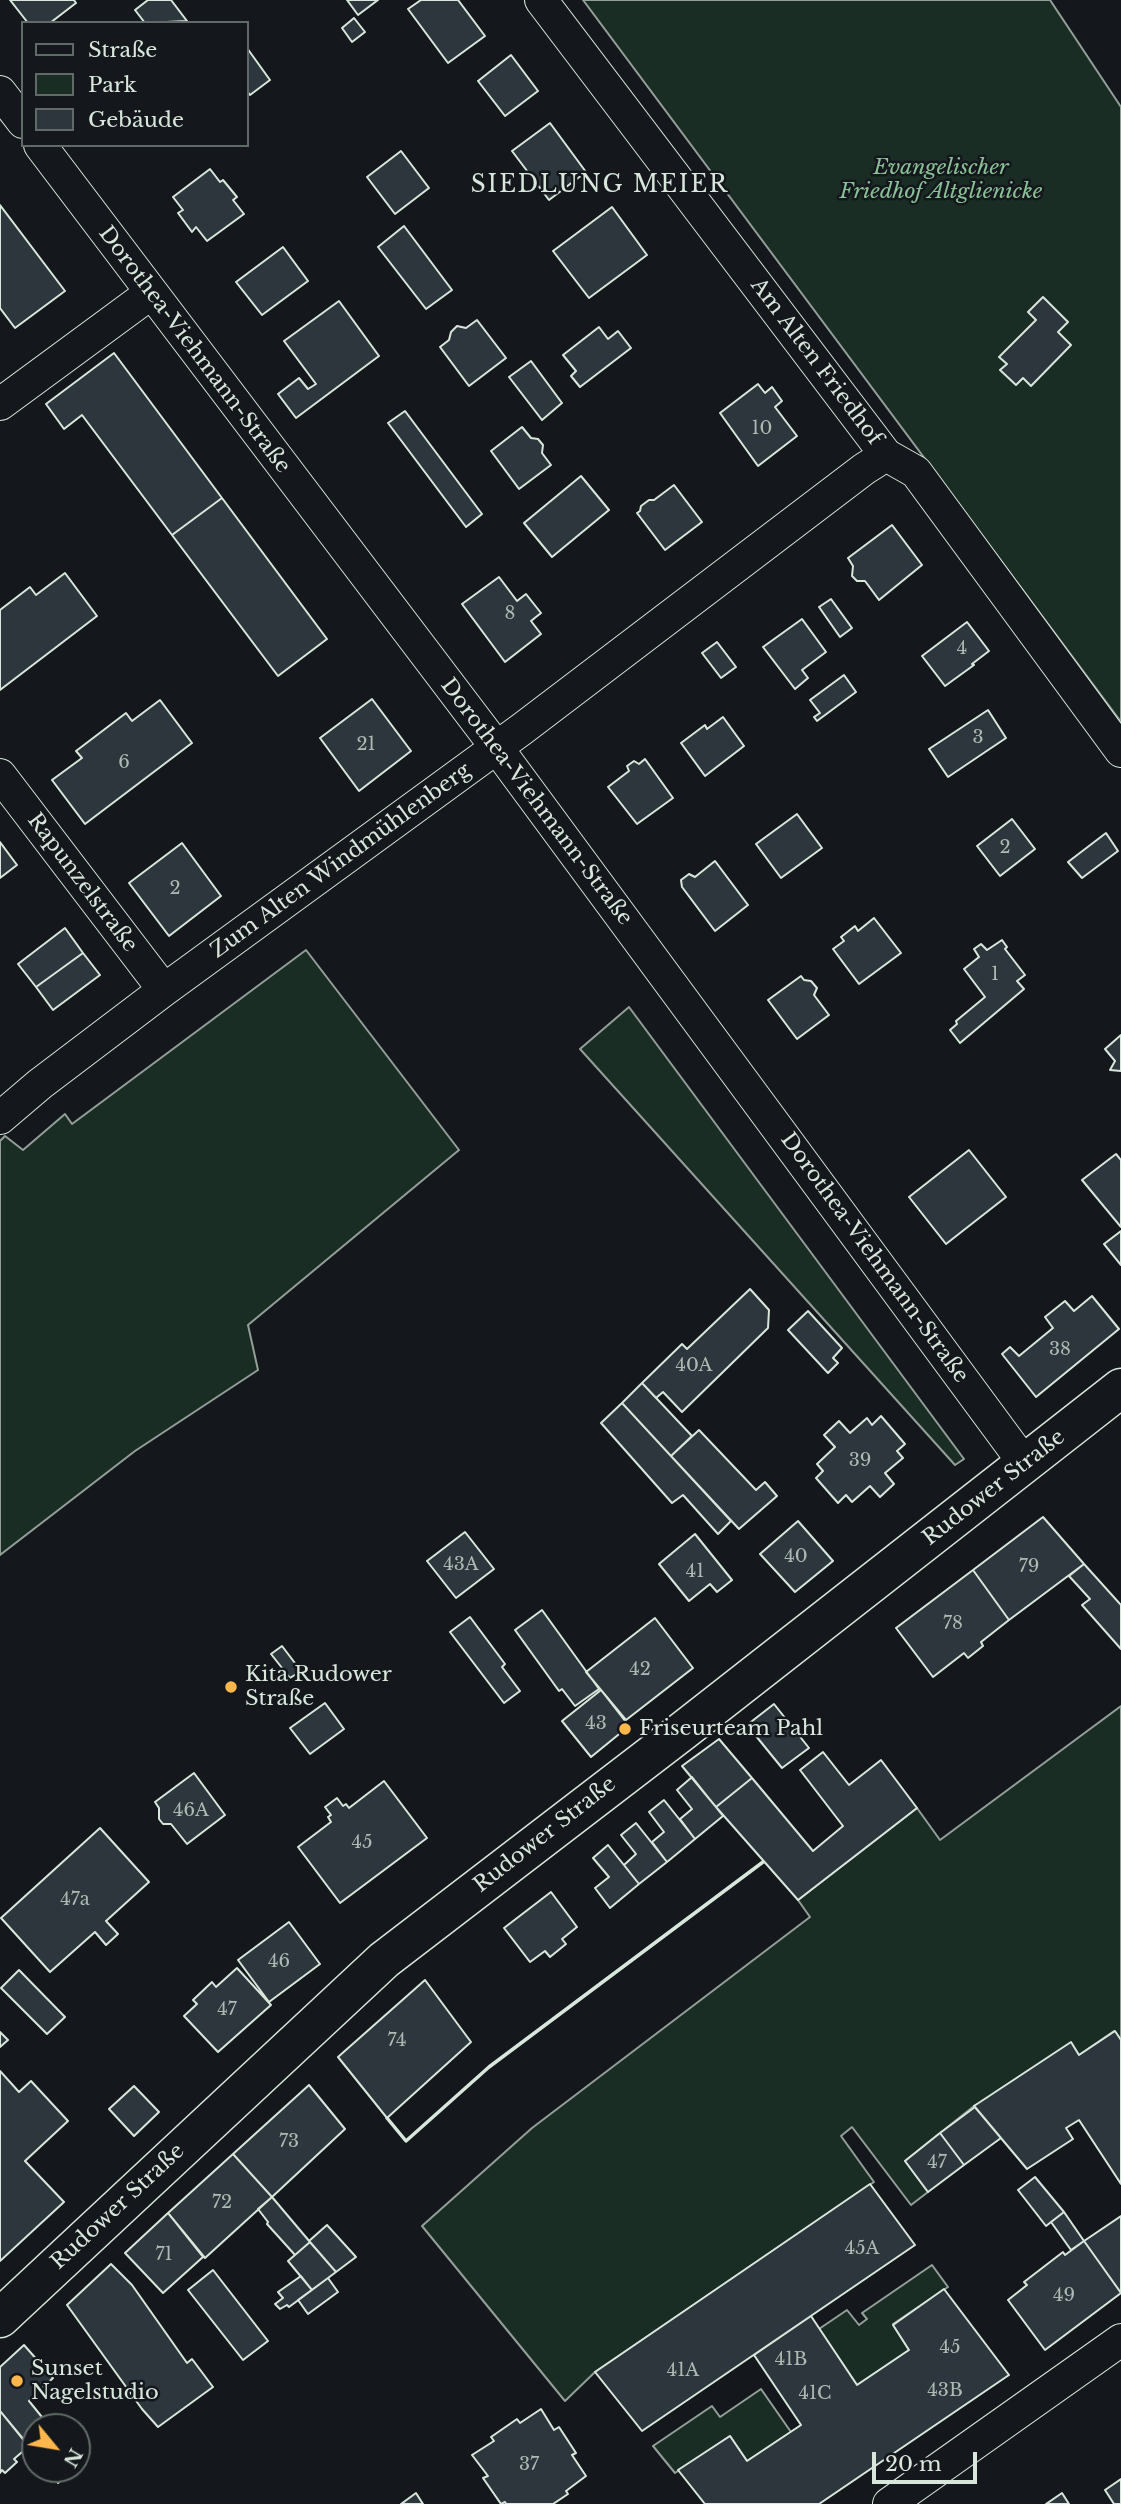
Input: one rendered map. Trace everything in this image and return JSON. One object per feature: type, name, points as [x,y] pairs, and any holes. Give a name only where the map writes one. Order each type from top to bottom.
[{"type":"street","name":"Am Alten Friedhof","points":[[541,0],[886,455],[916,472],[1121,751]]},
{"type":"street","points":[[0,92],[21,119]]},
{"type":"street","name":"Dorothea-Viehmann-Straße","points":[[42,147],[498,748],[1025,1464]]},
{"type":"street","points":[[0,404],[151,293]]},
{"type":"street","name":"Zum Alten Windmühlenberg","points":[[0,1118],[40,1084],[164,990],[498,748],[886,455]]},
{"type":"street","name":"Rapunzelstraße","points":[[0,775],[164,990]]},
{"type":"street","name":"Rudower Straße","points":[[0,2318],[384,1960],[1121,1388]]},
{"type":"street","points":[[889,2504],[1121,2340]]},
{"type":"green space","name":"Evangelischer Friedhof Altglienicke","points":[[583,0],[1050,0],[1121,107],[1121,722]]},
{"type":"green space","points":[[306,950],[459,1150],[248,1325],[258,1370],[135,1451],[0,1555],[0,1141],[5,1136],[23,1150],[65,1114],[72,1124]]},
{"type":"green space","points":[[629,1007],[964,1459],[955,1465],[580,1049]]},
{"type":"green space","points":[[1121,1706],[1121,2040],[1114,2031],[1079,2055],[974,2106],[905,2161],[928,2192],[911,2205],[852,2127],[841,2136],[874,2182],[595,2372],[565,2401],[422,2226],[532,2128],[810,1917],[798,1900],[917,1808],[940,1840]]},
{"type":"green space","points":[[932,2265],[948,2287],[893,2324],[909,2350],[857,2385],[819,2329],[847,2310],[859,2325],[867,2319],[862,2313]]},
{"type":"green space","points":[[761,2389],[791,2432],[747,2461],[730,2436],[675,2473],[653,2446],[712,2406],[720,2417]]},
{"type":"building","points":[[10,0],[74,0],[76,3],[53,21],[26,21]]},
{"type":"building","points":[[148,0],[171,0],[187,21],[143,21],[135,10]]},
{"type":"building","points":[[347,0],[378,0],[358,15]]},
{"type":"building","points":[[421,0],[458,0],[485,36],[448,63],[408,9]]},
{"type":"building","points":[[354,18],[365,32],[352,42],[342,28]]},
{"type":"building","points":[[248,49],[270,80],[250,95],[248,92]]},
{"type":"building","points":[[511,55],[538,91],[505,116],[478,81]]},
{"type":"building","points":[[550,123],[586,172],[549,200],[512,151]]},
{"type":"building","points":[[401,151],[429,188],[395,214],[367,177]]},
{"type":"building","points":[[210,169],[237,197],[233,200],[244,214],[207,241],[196,227],[192,232],[178,213],[183,210],[173,197]]},
{"type":"building","points":[[0,205],[65,291],[15,328],[0,308]]},
{"type":"building","points":[[612,207],[647,255],[589,298],[553,251]]},
{"type":"building","points":[[404,226],[452,290],[426,309],[378,247]]},
{"type":"building","points":[[283,247],[308,281],[262,315],[236,282]]},
{"type":"building","points":[[1043,297],[1068,322],[1058,332],[1071,345],[1031,386],[1023,378],[1016,385],[1000,370],[1007,364],[999,357],[1036,320],[1028,312]]},
{"type":"building","points":[[339,301],[379,356],[296,418],[278,394],[299,378],[308,389],[316,384],[284,341]]},
{"type":"building","points":[[477,320],[506,358],[469,386],[440,347],[449,340],[451,332],[457,326],[466,328]]},
{"type":"building","points":[[599,327],[608,339],[618,331],[631,348],[580,387],[571,376],[576,371],[563,355]]},
{"type":"building","points":[[114,353],[222,498],[172,535],[82,415],[64,429],[46,404]]},
{"type":"building","points":[[531,361],[562,403],[542,420],[509,377]]},
{"type":"building","points":[[758,384],[765,393],[772,387],[782,401],[775,407],[797,436],[758,466],[720,413]]},
{"type":"building","points":[[405,411],[482,514],[466,527],[388,423]]},
{"type":"building","points":[[522,427],[531,438],[538,439],[543,445],[542,453],[551,465],[519,489],[491,451]]},
{"type":"building","points":[[581,476],[609,510],[552,557],[524,523]]},
{"type":"building","points":[[674,485],[702,522],[665,550],[637,513],[641,506]]},
{"type":"building","points":[[222,498],[327,639],[278,676],[172,535]]},
{"type":"building","points":[[892,525],[922,565],[879,600],[865,581],[857,581],[852,576],[853,566],[848,558]]},
{"type":"building","points":[[65,573],[97,616],[0,690],[0,610],[30,587],[36,595]]},
{"type":"building","points":[[499,577],[517,601],[526,594],[541,613],[531,621],[541,634],[505,662],[462,604]]},
{"type":"building","points":[[831,599],[852,628],[840,637],[819,607]]},
{"type":"building","points":[[802,619],[826,652],[802,670],[808,678],[795,689],[763,647]]},
{"type":"building","points":[[967,622],[989,651],[945,686],[922,656]]},
{"type":"building","points":[[717,642],[736,667],[721,678],[702,653]]},
{"type":"building","points":[[844,675],[856,692],[817,721],[814,717],[820,713],[810,700]]},
{"type":"building","points":[[372,699],[411,751],[359,791],[320,738]]},
{"type":"building","points":[[160,700],[192,743],[85,824],[52,780],[82,758],[76,751],[126,713],[132,721]]},
{"type":"building","points":[[988,710],[1006,738],[948,777],[929,749]]},
{"type":"building","points":[[723,717],[744,746],[705,776],[681,743],[705,725],[707,729]]},
{"type":"building","points":[[645,759],[673,798],[637,824],[608,787],[629,771],[627,766],[634,761],[639,764]]},
{"type":"building","points":[[797,814],[822,848],[781,878],[756,844]]},
{"type":"building","points":[[1012,819],[1035,849],[1000,876],[977,846]]},
{"type":"building","points":[[1106,833],[1118,851],[1082,878],[1068,862]]},
{"type":"building","points":[[0,842],[17,865],[0,878]]},
{"type":"building","points":[[182,843],[221,896],[169,936],[129,883]]},
{"type":"building","points":[[715,861],[748,905],[715,931],[682,887],[681,880],[689,874],[695,877]]},
{"type":"building","points":[[874,918],[901,953],[859,984],[833,949],[844,941],[841,937],[855,926],[858,931]]},
{"type":"building","points":[[65,928],[83,953],[36,987],[18,964]]},
{"type":"building","points":[[1002,940],[1007,947],[1005,949],[1025,975],[1017,981],[1024,989],[960,1043],[950,1030],[957,1024],[956,1021],[985,997],[964,969],[979,957],[974,949],[981,944],[987,950]]},
{"type":"building","points":[[83,953],[100,975],[53,1010],[36,987]]},
{"type":"building","points":[[801,976],[817,988],[814,995],[829,1015],[797,1039],[768,1000]]},
{"type":"building","points":[[1121,1035],[1121,1071],[1110,1070],[1115,1061],[1105,1049]]},
{"type":"building","points":[[969,1150],[1006,1197],[946,1244],[909,1197]]},
{"type":"building","points":[[1116,1154],[1121,1160],[1121,1227],[1082,1180]]},
{"type":"building","points":[[1121,1231],[1121,1265],[1104,1244]]},
{"type":"building","points":[[750,1289],[769,1310],[768,1328],[682,1412],[663,1392],[656,1398],[642,1383],[682,1344],[687,1349]]},
{"type":"building","points":[[1092,1296],[1119,1329],[1036,1397],[1002,1354],[1010,1347],[1019,1356],[1053,1328],[1045,1317],[1065,1301],[1074,1311]]},
{"type":"building","points":[[808,1311],[842,1348],[833,1358],[838,1363],[828,1373],[788,1330]]},
{"type":"building","points":[[642,1383],[692,1436],[671,1456],[622,1403]]},
{"type":"building","points":[[622,1403],[731,1521],[718,1534],[683,1495],[672,1503],[601,1423]]},
{"type":"building","points":[[881,1416],[905,1444],[897,1451],[903,1458],[885,1473],[894,1484],[880,1497],[870,1486],[852,1502],[846,1495],[838,1503],[816,1478],[823,1471],[817,1464],[835,1447],[824,1435],[839,1421],[850,1433],[867,1418],[872,1425]]},
{"type":"building","points":[[699,1430],[756,1490],[765,1482],[777,1496],[739,1529],[671,1456]]},
{"type":"building","points":[[1043,1517],[1084,1564],[1009,1620],[973,1570]]},
{"type":"building","points":[[798,1521],[833,1561],[795,1592],[760,1554]]},
{"type":"building","points":[[465,1532],[494,1569],[456,1598],[427,1561]]},
{"type":"building","points":[[695,1534],[732,1580],[717,1592],[710,1584],[689,1601],[659,1564]]},
{"type":"building","points":[[1084,1564],[1121,1605],[1121,1649],[1082,1605],[1090,1599],[1069,1576]]},
{"type":"building","points":[[973,1570],[1009,1620],[981,1642],[983,1646],[968,1658],[964,1653],[933,1677],[896,1628]]},
{"type":"building","points":[[542,1610],[599,1689],[575,1706],[562,1689],[559,1691],[515,1630]]},
{"type":"building","points":[[470,1617],[505,1664],[502,1667],[520,1691],[504,1703],[450,1632]]},
{"type":"building","points":[[655,1618],[693,1668],[626,1720],[586,1672]]},
{"type":"building","points":[[282,1646],[301,1671],[290,1678],[271,1654]]},
{"type":"building","points":[[601,1690],[629,1726],[591,1757],[562,1721]]},
{"type":"building","points":[[325,1703],[344,1729],[310,1754],[290,1728]]},
{"type":"building","points":[[774,1704],[809,1748],[782,1768],[747,1725]]},
{"type":"building","points":[[719,1739],[752,1778],[716,1807],[682,1766]]},
{"type":"building","points":[[823,1752],[849,1785],[881,1760],[917,1808],[798,1900],[716,1807],[752,1778],[813,1851],[843,1826],[800,1770]]},
{"type":"building","points":[[194,1773],[225,1815],[187,1844],[171,1824],[163,1824],[159,1819],[159,1808],[155,1802]]},
{"type":"building","points":[[692,1777],[723,1816],[695,1839],[680,1819],[692,1809],[677,1790]]},
{"type":"building","points":[[384,1781],[427,1838],[340,1903],[298,1847],[331,1822],[328,1817],[331,1815],[325,1807],[337,1798],[343,1806],[346,1804],[349,1808]]},
{"type":"building","points":[[664,1800],[695,1839],[667,1862],[652,1842],[664,1832],[649,1812]]},
{"type":"building","points":[[636,1823],[667,1862],[639,1884],[624,1865],[636,1854],[621,1835]]},
{"type":"building","points":[[100,1828],[149,1882],[106,1921],[118,1934],[106,1945],[95,1932],[50,1972],[1,1918]]},
{"type":"building","points":[[608,1845],[639,1884],[610,1908],[595,1888],[609,1877],[593,1858]]},
{"type":"building","points":[[551,1892],[577,1927],[562,1939],[566,1944],[550,1957],[545,1951],[530,1962],[504,1928]]},
{"type":"building","points":[[289,1922],[320,1964],[269,2002],[238,1960]]},
{"type":"building","points":[[237,1968],[271,2005],[218,2052],[184,2016],[197,2004],[193,2000],[212,1982],[216,1987]]},
{"type":"building","points":[[19,1970],[65,2017],[47,2034],[1,1988]]},
{"type":"building","points":[[425,1980],[471,2042],[387,2118],[338,2057]]},
{"type":"building","points":[[1115,2031],[1121,2040],[1121,2184],[1079,2120],[1066,2128],[1073,2139],[1027,2169],[974,2106],[1071,2042],[1079,2055]]},
{"type":"building","points":[[0,2032],[8,2040],[0,2047]]},
{"type":"building","points":[[0,2071],[19,2092],[31,2081],[68,2121],[25,2161],[64,2202],[0,2261]]},
{"type":"building","points":[[309,2085],[345,2129],[272,2197],[233,2154]]},
{"type":"building","points":[[134,2086],[159,2112],[134,2136],[109,2109]]},
{"type":"building","points":[[975,2107],[1001,2138],[964,2165],[940,2133]]},
{"type":"building","points":[[940,2133],[964,2165],[928,2192],[905,2161]]},
{"type":"building","points":[[233,2154],[272,2197],[205,2258],[168,2213]]},
{"type":"building","points":[[1035,2177],[1064,2212],[1046,2226],[1018,2190]]},
{"type":"building","points":[[870,2184],[915,2245],[642,2431],[595,2372]]},
{"type":"building","points":[[272,2197],[310,2242],[295,2255],[267,2224],[258,2209]]},
{"type":"building","points":[[1064,2212],[1084,2241],[1071,2250],[1051,2222]]},
{"type":"building","points":[[168,2213],[203,2257],[163,2293],[125,2253]]},
{"type":"building","points":[[1121,2216],[1121,2293],[1084,2241]]},
{"type":"building","points":[[327,2225],[356,2257],[336,2272],[309,2241]]},
{"type":"building","points":[[1084,2241],[1121,2293],[1045,2350],[1008,2300],[1027,2285],[1024,2282],[1063,2252],[1065,2255]]},
{"type":"building","points":[[310,2242],[336,2272],[312,2290],[288,2261]]},
{"type":"building","points":[[111,2264],[132,2285],[187,2363],[192,2359],[213,2387],[158,2427],[67,2305]]},
{"type":"building","points":[[213,2270],[268,2341],[243,2360],[188,2290]]},
{"type":"building","points":[[301,2276],[312,2290],[289,2307],[287,2305],[280,2309],[275,2304],[283,2298],[278,2292]]},
{"type":"building","points":[[328,2278],[338,2292],[308,2314],[298,2300]]},
{"type":"building","points":[[944,2289],[1009,2375],[819,2504],[705,2504],[678,2470],[730,2436],[747,2461],[801,2425],[754,2355],[811,2316],[857,2385],[909,2350],[893,2325]]},
{"type":"building","points":[[24,2345],[53,2378],[29,2401],[39,2413],[21,2413],[21,2437],[0,2411],[0,2367]]},
{"type":"building","points":[[541,2409],[554,2430],[559,2427],[576,2453],[572,2455],[586,2476],[553,2504],[501,2504],[483,2478],[488,2476],[472,2455],[494,2441],[491,2437],[517,2419],[520,2423]]},
{"type":"building","points":[[0,2411],[21,2436],[21,2453],[14,2459],[17,2462],[5,2473],[2,2470],[0,2473]]},
{"type":"building","points":[[1121,2479],[1121,2504],[1114,2504],[1105,2490]]},
{"type":"building","points":[[416,2493],[423,2504],[401,2504]]},
{"type":"building","points":[[1062,2493],[1069,2504],[1046,2504]]},
{"type":"wall","points":[[387,2118],[406,2141],[489,2067],[763,1862]]},
{"type":"place","name":"Kita Rudower Straße","points":[[231,1687]]},
{"type":"place","name":"Friseurteam Pahl","points":[[625,1729]]},
{"type":"place","name":"Sunset Nagelstudio","points":[[17,2381]]},
{"type":"district","name":"SIEDLUNG MEIER","points":[[600,186]]}]
